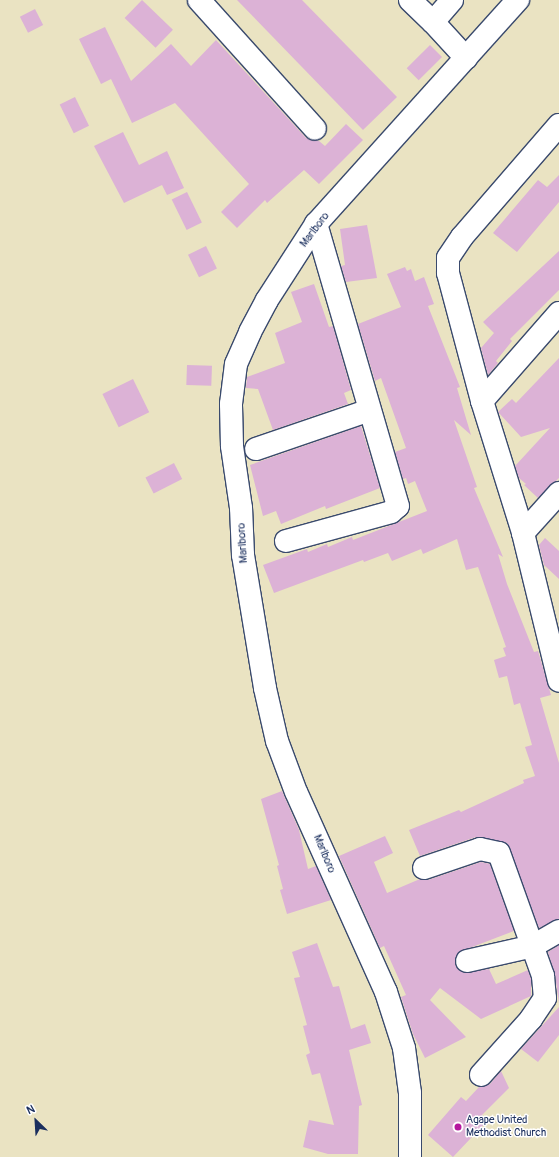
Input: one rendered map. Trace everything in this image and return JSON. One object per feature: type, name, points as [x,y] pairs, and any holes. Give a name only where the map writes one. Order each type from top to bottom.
[{"type":"street","points":[[199,0],[315,128]]},
{"type":"street","points":[[410,0],[433,22],[466,58]]},
{"type":"street","points":[[433,22],[452,0]]},
{"type":"street","name":"Marlboro","points":[[410,1157],[410,1094],[404,1048],[386,992],[296,792],[277,742],[253,618],[243,555],[241,508],[233,465],[231,404],[236,364],[267,300],[316,224],[518,0]]},
{"type":"street","points":[[559,125],[462,237],[448,258],[448,273],[482,401],[523,533],[559,681]]},
{"type":"street","points":[[286,541],[391,512],[398,506],[316,224]]},
{"type":"street","points":[[482,401],[559,313]]},
{"type":"street","points":[[256,449],[370,410]]},
{"type":"street","points":[[523,533],[559,493]]},
{"type":"street","points":[[424,868],[480,849],[499,853],[543,976],[545,998],[531,1019],[481,1075]]},
{"type":"street","points":[[467,962],[533,946],[559,931]]},
{"type":"building","points":[[142,0],[173,30],[156,48],[125,18]]},
{"type":"building","points":[[237,0],[302,0],[397,97],[363,130]]},
{"type":"building","points":[[35,9],[43,25],[28,33],[20,17]]},
{"type":"building","points":[[105,27],[131,81],[171,44],[191,66],[216,40],[306,138],[319,141],[325,146],[346,124],[363,140],[319,184],[304,170],[267,203],[265,200],[237,228],[221,212],[249,184],[175,103],[132,123],[111,79],[101,84],[79,39]]},
{"type":"building","points":[[430,45],[442,57],[419,80],[407,68]]},
{"type":"building","points":[[75,97],[89,126],[74,133],[60,104]]},
{"type":"building","points":[[123,132],[139,165],[167,151],[184,188],[167,195],[162,185],[124,203],[94,146]]},
{"type":"building","points":[[559,175],[559,202],[517,252],[493,233],[538,180],[547,187]]},
{"type":"building","points":[[187,192],[202,223],[187,230],[172,199]]},
{"type":"building","points":[[367,225],[377,278],[346,282],[341,266],[345,265],[340,229]]},
{"type":"building","points":[[206,246],[217,268],[199,277],[188,255]]},
{"type":"building","points":[[559,251],[559,290],[510,339],[512,341],[496,361],[498,363],[488,375],[481,348],[494,333],[483,322]]},
{"type":"building","points":[[405,267],[407,271],[411,269],[415,281],[424,277],[434,304],[428,306],[460,387],[457,388],[471,435],[454,420],[477,487],[474,488],[503,557],[498,554],[507,584],[534,652],[538,651],[551,695],[540,698],[559,763],[559,919],[539,928],[507,843],[476,837],[420,856],[409,830],[459,810],[461,812],[524,783],[523,780],[535,776],[525,747],[532,745],[520,703],[514,705],[507,676],[499,678],[494,660],[506,656],[503,648],[506,647],[478,567],[466,570],[457,539],[423,554],[421,549],[392,561],[388,553],[364,562],[363,560],[274,593],[263,565],[307,549],[308,552],[327,544],[328,547],[352,537],[353,540],[427,511],[415,481],[408,484],[406,478],[403,479],[395,452],[406,448],[381,378],[375,381],[358,324],[401,307],[387,274]]},
{"type":"building","points":[[314,284],[329,327],[333,326],[351,390],[344,393],[348,404],[273,430],[258,389],[246,388],[247,377],[285,363],[275,333],[302,322],[291,292]]},
{"type":"building","points":[[559,358],[559,478],[538,498],[524,485],[526,484],[519,478],[515,466],[550,428],[521,437],[498,412],[512,399],[516,403]]},
{"type":"building","points":[[187,365],[212,366],[211,386],[186,385]]},
{"type":"building","points":[[133,379],[149,412],[119,427],[102,394]]},
{"type":"building","points":[[361,426],[380,488],[326,509],[325,506],[281,524],[276,511],[263,516],[250,465]]},
{"type":"building","points":[[174,463],[182,479],[154,494],[145,478]]},
{"type":"building","points":[[545,538],[559,551],[559,579],[544,565],[539,545]]},
{"type":"building","points":[[282,791],[299,830],[308,869],[316,866],[331,900],[287,914],[280,890],[283,889],[277,866],[279,865],[261,799]]},
{"type":"building","points":[[385,836],[393,853],[374,862],[387,893],[420,879],[428,880],[481,862],[490,864],[514,931],[459,952],[455,964],[464,973],[489,969],[496,984],[528,970],[531,979],[531,996],[481,1019],[440,988],[430,1000],[466,1037],[425,1058],[413,1034],[401,997],[406,995],[384,946],[380,948],[339,856]]},
{"type":"building","points":[[317,943],[333,987],[339,986],[351,1029],[365,1024],[371,1043],[349,1050],[362,1105],[359,1106],[358,1154],[328,1154],[303,1147],[309,1120],[334,1125],[320,1073],[312,1075],[306,1055],[310,1053],[303,1026],[307,1025],[294,978],[300,977],[292,952]]},
{"type":"building","points":[[559,945],[559,1003],[555,975],[548,952]]},
{"type":"building","points":[[559,1007],[559,1035],[538,1062],[521,1049]]},
{"type":"building","name":"Agape United Methodist Church","points":[[501,1071],[509,1088],[482,1115],[488,1120],[453,1157],[428,1135],[461,1097],[466,1101],[479,1087],[490,1084]]},
{"type":"place","name":"Agape United Methodist Church","points":[[458,1127]]}]
